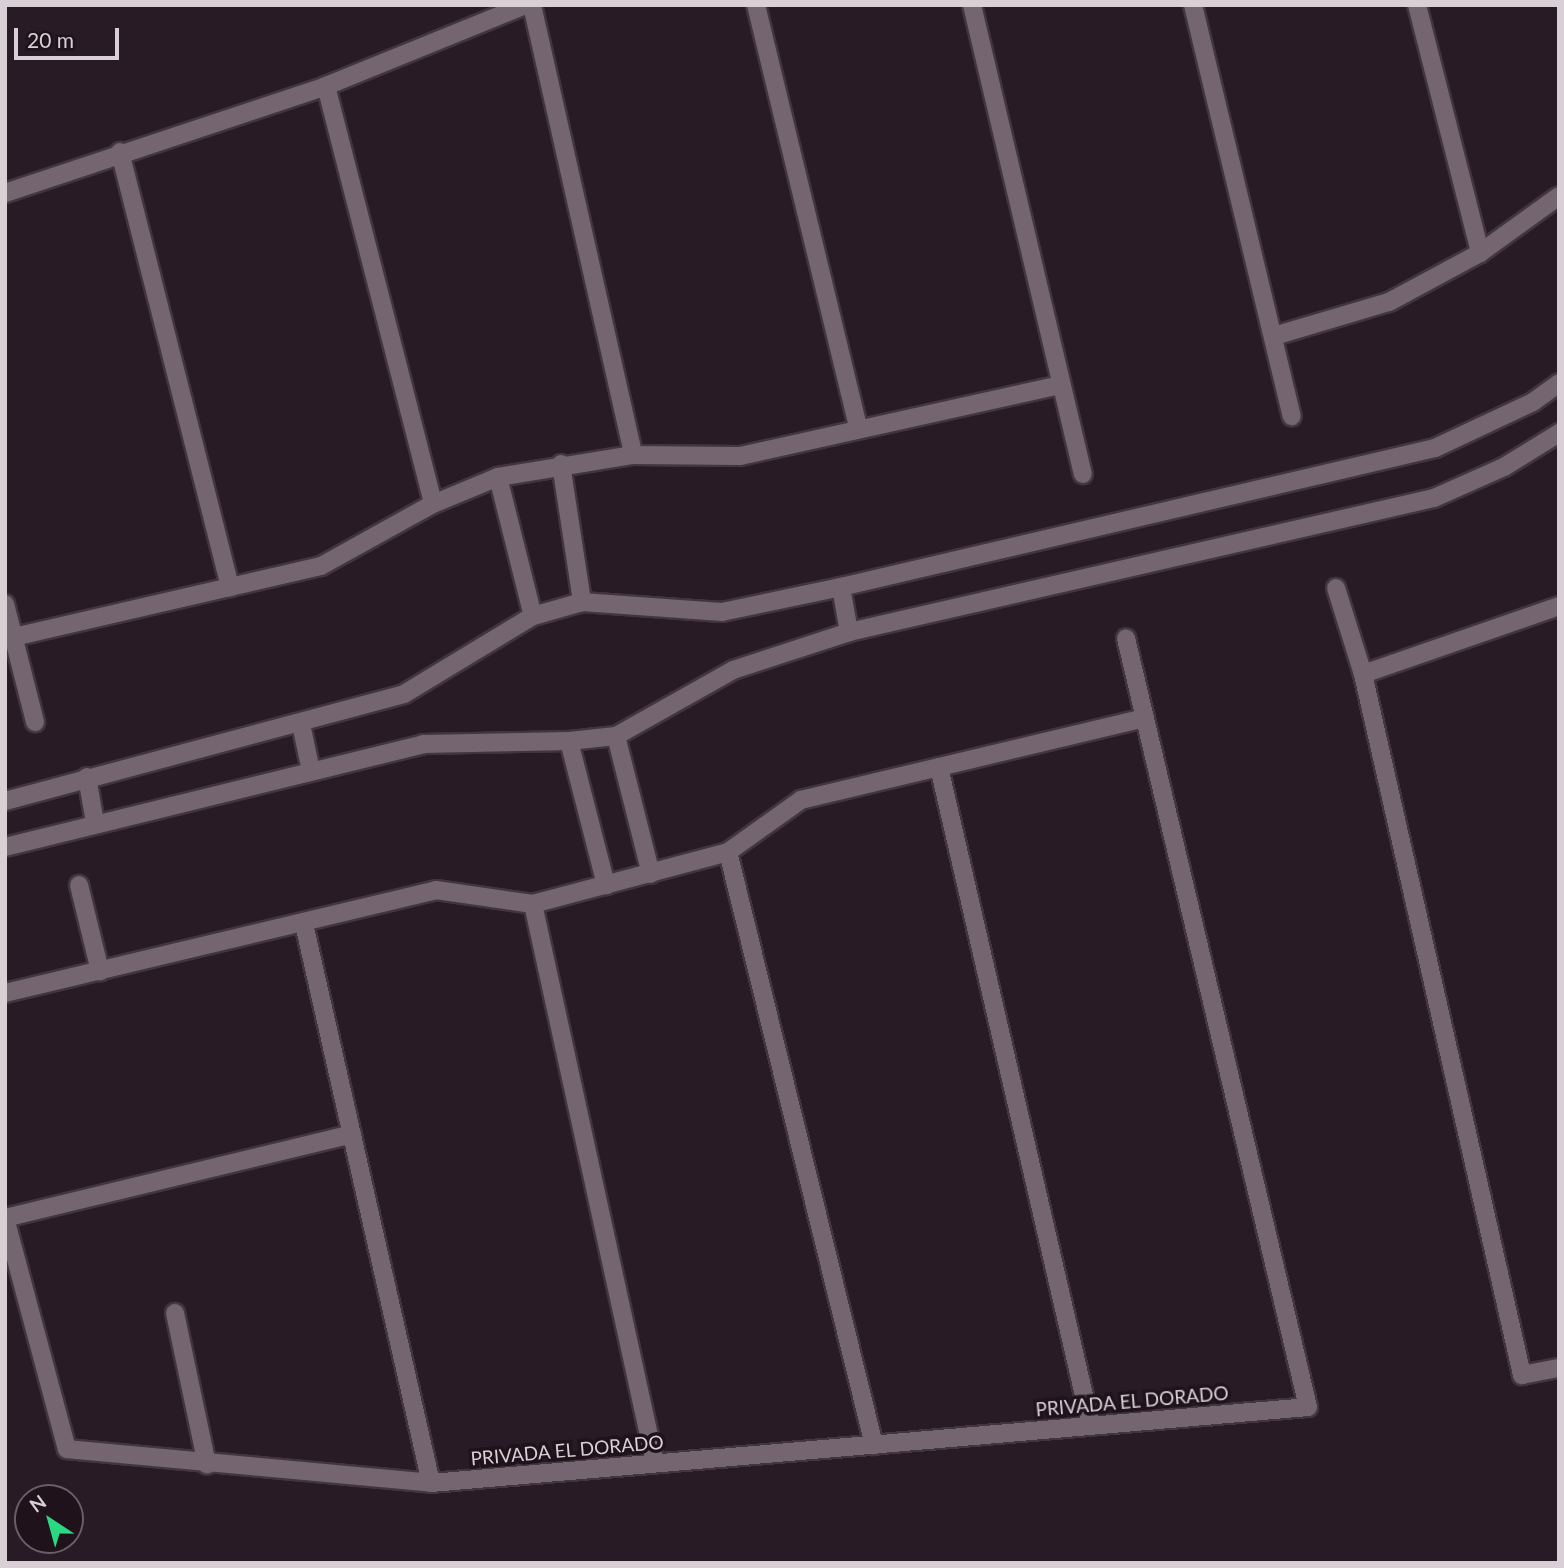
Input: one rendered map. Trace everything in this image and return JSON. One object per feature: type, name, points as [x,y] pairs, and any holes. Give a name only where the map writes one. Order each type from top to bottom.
[{"type":"street","points":[[5,193],[120,152],[326,86],[525,5]]},
{"type":"street","points":[[531,5],[633,456]]},
{"type":"street","points":[[756,5],[858,427]]},
{"type":"street","points":[[972,5],[1059,385],[1083,474]]},
{"type":"street","points":[[1193,5],[1293,416]]},
{"type":"street","points":[[1417,5],[1480,253]]},
{"type":"street","points":[[326,86],[432,504]]},
{"type":"street","points":[[120,152],[230,587]]},
{"type":"street","points":[[1274,336],[1389,302],[1480,253],[1559,196]]},
{"type":"street","points":[[5,801],[404,694],[533,616],[582,602],[722,612],[841,587],[1435,448],[1533,402],[1559,383]]},
{"type":"street","points":[[9,638],[321,566],[432,504],[498,477],[561,464],[633,456],[740,456],[858,427],[1059,385]]},
{"type":"street","points":[[5,848],[95,823],[423,744],[569,741],[616,736],[733,670],[849,632],[1434,498],[1504,467],[1559,433]]},
{"type":"street","points":[[561,464],[582,602]]},
{"type":"street","points":[[498,477],[533,616]]},
{"type":"street","points":[[841,587],[849,632]]},
{"type":"street","points":[[1336,588],[1363,674],[1522,1375],[1559,1368]]},
{"type":"street","points":[[5,604],[9,638],[35,722]]},
{"type":"street","points":[[1363,674],[1559,606]]},
{"type":"street","points":[[5,993],[304,924],[436,890],[533,904],[728,852],[801,800],[1144,718],[1126,638]]},
{"type":"street","name":"PRIVADA EL DORADO","points":[[5,1218],[67,1448],[207,1465],[431,1483],[1308,1407],[1144,718]]},
{"type":"street","points":[[300,723],[311,771]]},
{"type":"street","points":[[616,736],[651,874]]},
{"type":"street","points":[[569,741],[606,885]]},
{"type":"street","points":[[939,767],[1091,1426]]},
{"type":"street","points":[[88,778],[95,823]]},
{"type":"street","points":[[728,852],[874,1445]]},
{"type":"street","points":[[79,886],[100,971]]},
{"type":"street","points":[[533,904],[655,1464]]},
{"type":"street","points":[[304,924],[431,1483]]},
{"type":"street","points":[[5,1218],[352,1135]]},
{"type":"street","points":[[175,1313],[207,1465]]}]
